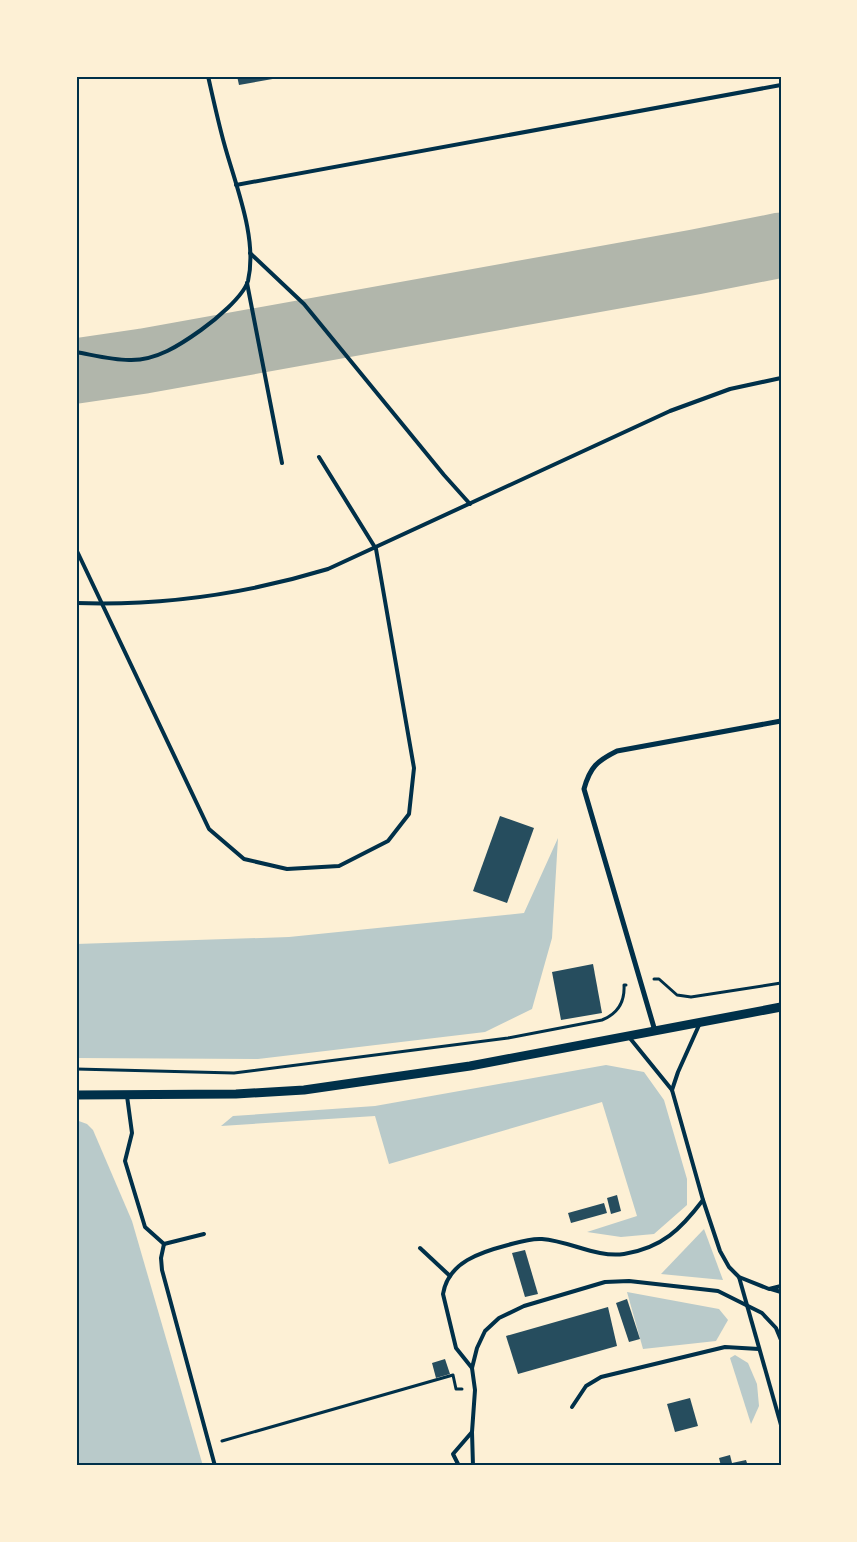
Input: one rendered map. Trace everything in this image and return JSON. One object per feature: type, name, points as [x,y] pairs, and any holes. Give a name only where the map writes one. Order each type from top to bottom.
[{"type":"street","points":[[656,1031],[584,789],[592,768],[617,751],[781,721]]},
{"type":"street","points":[[76,1095],[236,1094],[304,1090],[470,1066],[781,1007]]},
{"type":"lane","points":[[208,76],[245,221],[250,253],[247,283],[282,463]]},
{"type":"lane","points":[[236,185],[781,85]]},
{"type":"lane","points":[[250,253],[304,304],[470,504]]},
{"type":"lane","points":[[76,352],[130,360],[154,357],[177,347],[218,318],[247,283]]},
{"type":"lane","points":[[76,603],[103,604],[185,600],[255,589],[328,570],[609,438],[678,408],[730,389],[781,378]]},
{"type":"lane","points":[[76,549],[209,829],[244,860],[287,869],[339,866],[388,841],[409,814],[414,768],[376,549],[319,457]]},
{"type":"lane","points":[[672,1090],[700,1023]]},
{"type":"lane","points":[[629,1036],[672,1090],[703,1200],[720,1251],[729,1267],[739,1277],[781,1292]]},
{"type":"lane","points":[[127,1094],[132,1133],[125,1161],[145,1227],[164,1244]]},
{"type":"lane","points":[[472,1368],[456,1348],[443,1294],[444,1285],[460,1264],[487,1251],[539,1238],[559,1241],[607,1255],[639,1250],[659,1243],[670,1236],[690,1217],[703,1200]]},
{"type":"lane","points":[[164,1244],[204,1234]]},
{"type":"lane","points":[[164,1244],[161,1258],[162,1270],[216,1466]]},
{"type":"lane","points":[[420,1248],[450,1276]]},
{"type":"lane","points":[[739,1277],[781,1425]]},
{"type":"lane","points":[[473,1466],[472,1432],[475,1390],[472,1368],[477,1348],[485,1331],[498,1318],[524,1306],[605,1282],[629,1281],[718,1291],[762,1313],[776,1328],[781,1340]]},
{"type":"lane","points":[[769,1289],[781,1286]]},
{"type":"lane","points":[[572,1407],[586,1386],[601,1377],[725,1347],[759,1349]]},
{"type":"lane","points":[[459,1466],[453,1454],[472,1432]]},
{"type":"path","points":[[76,1069],[234,1073],[508,1038],[602,1020],[614,1014],[618,1009],[624,994],[624,985],[640,981],[659,979],[677,995],[691,997],[781,983]]},
{"type":"path","points":[[210,1445],[453,1375],[456,1389],[475,1390]]},
{"type":"shaded area","points":[[558,838],[552,938],[532,1009],[485,1032],[258,1059],[76,1058],[76,944],[289,937],[524,913]]},
{"type":"shaded area","points":[[606,1065],[644,1072],[664,1100],[687,1179],[687,1205],[654,1234],[621,1237],[587,1232],[637,1216],[602,1102],[389,1164],[375,1116],[221,1126],[233,1116],[375,1106]]},
{"type":"shaded area","points":[[76,1120],[87,1124],[93,1130],[132,1221],[203,1466],[76,1466]]},
{"type":"shaded area","points":[[704,1229],[723,1280],[661,1274]]},
{"type":"shaded area","points":[[627,1292],[719,1309],[728,1320],[716,1341],[643,1349]]},
{"type":"shaded area","points":[[735,1355],[748,1363],[757,1384],[759,1406],[751,1424],[730,1358]]},
{"type":"building","points":[[237,76],[284,76],[284,77],[239,85]]},
{"type":"building","points":[[500,816],[534,828],[507,903],[473,891]]},
{"type":"building","points":[[593,964],[602,1013],[561,1020],[552,972]]},
{"type":"building","points":[[617,1195],[621,1211],[611,1214],[607,1198]]},
{"type":"building","points":[[604,1203],[607,1213],[571,1223],[568,1213]]},
{"type":"building","points":[[525,1250],[538,1294],[525,1297],[512,1253]]},
{"type":"building","points":[[627,1299],[640,1339],[629,1342],[616,1303]]},
{"type":"building","points":[[608,1307],[617,1346],[518,1374],[506,1336]]},
{"type":"building","points":[[445,1359],[450,1374],[436,1378],[432,1363]]},
{"type":"building","points":[[690,1398],[698,1426],[675,1432],[667,1404]]},
{"type":"building","points":[[730,1455],[732,1463],[746,1460],[748,1466],[721,1466],[719,1458]]},
{"type":"taxiway","points":[[76,371],[144,361],[781,245]]}]
